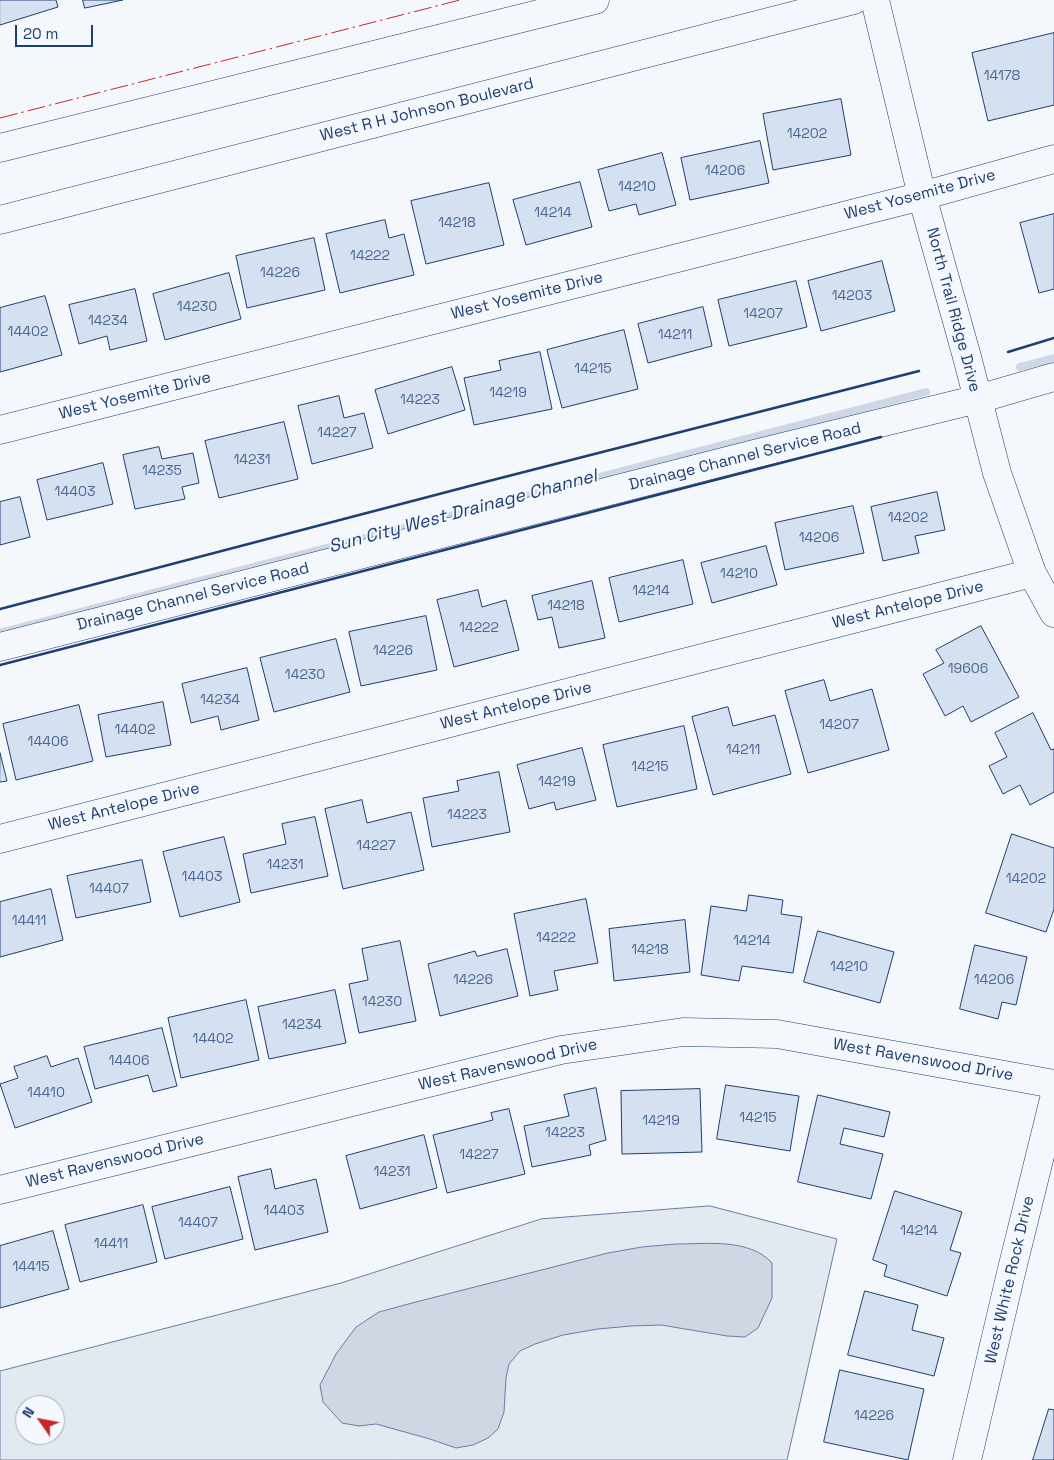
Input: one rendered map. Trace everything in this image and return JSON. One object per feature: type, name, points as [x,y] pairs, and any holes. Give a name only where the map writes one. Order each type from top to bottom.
[{"type":"street","points":[[0,148],[595,0]]},
{"type":"street","name":"West R H Johnson Boulevard","points":[[0,220],[854,0]]},
{"type":"street","name":"North Trail Ridge Drive","points":[[875,0],[922,196],[968,357],[997,473],[1032,574],[1054,613]]},
{"type":"street","name":"West Yosemite Drive","points":[[0,430],[922,196],[1054,159]]},
{"type":"street","name":"Drainage Channel Service Road","points":[[0,647],[977,395],[1054,377]]},
{"type":"street","name":"West Antelope Drive","points":[[0,839],[1032,574]]},
{"type":"street","name":"West Ravenswood Drive","points":[[0,1190],[561,1050],[683,1032],[777,1034],[1054,1084]]},
{"type":"street","name":"West White Rock Drive","points":[[967,1460],[1054,1099]]},
{"type":"shaded area","points":[[710,1206],[837,1239],[787,1460],[0,1460],[0,1371],[341,1283],[541,1219]]},
{"type":"shaded area","points":[[714,1243],[740,1246],[752,1249],[772,1263],[772,1298],[758,1328],[745,1337],[727,1336],[661,1325],[631,1326],[563,1335],[535,1344],[520,1351],[509,1364],[506,1378],[504,1412],[498,1429],[488,1438],[473,1445],[456,1448],[376,1424],[359,1426],[342,1423],[323,1402],[320,1385],[336,1354],[356,1327],[379,1312],[608,1253],[676,1244]]},
{"type":"building","points":[[0,0],[56,0],[58,7],[0,25]]},
{"type":"building","points":[[83,0],[123,0],[85,8]]},
{"type":"building","points":[[1054,33],[1054,105],[988,121],[972,53]]},
{"type":"building","points":[[841,99],[851,155],[773,170],[763,114]]},
{"type":"building","points":[[760,141],[769,183],[690,200],[681,158]]},
{"type":"building","points":[[662,153],[676,205],[639,215],[636,204],[609,211],[598,170]]},
{"type":"building","points":[[580,182],[592,227],[526,245],[513,200]]},
{"type":"building","points":[[489,183],[504,245],[426,264],[411,201]]},
{"type":"building","points":[[1054,214],[1054,289],[1039,293],[1020,223]]},
{"type":"building","points":[[385,220],[389,238],[404,234],[414,275],[340,293],[326,234]]},
{"type":"building","points":[[314,238],[325,290],[247,308],[236,256]]},
{"type":"building","points":[[882,261],[895,311],[821,331],[808,281]]},
{"type":"building","points":[[229,273],[241,319],[165,340],[153,294]]},
{"type":"building","points":[[796,281],[807,327],[729,346],[718,300]]},
{"type":"building","points":[[135,289],[147,341],[110,350],[107,336],[79,344],[69,305]]},
{"type":"building","points":[[45,296],[62,355],[0,372],[0,308]]},
{"type":"building","points":[[703,307],[712,346],[648,363],[638,324]]},
{"type":"building","points":[[624,330],[638,389],[562,408],[547,350]]},
{"type":"building","points":[[540,352],[552,409],[474,425],[464,378],[501,370],[499,361]]},
{"type":"building","points":[[452,367],[465,410],[388,434],[375,390]]},
{"type":"building","points":[[339,396],[344,418],[364,413],[373,448],[312,464],[298,406]]},
{"type":"building","points":[[284,422],[298,479],[219,498],[205,441]]},
{"type":"building","points":[[159,447],[162,459],[193,453],[199,483],[182,487],[185,499],[135,509],[123,455]]},
{"type":"building","points":[[103,463],[113,504],[47,520],[37,480]]},
{"type":"building","points":[[937,492],[945,530],[915,536],[919,553],[883,561],[871,507]]},
{"type":"building","points":[[20,497],[30,537],[0,545],[0,502]]},
{"type":"building","points":[[853,506],[864,553],[785,570],[775,523]]},
{"type":"building","points":[[766,546],[777,585],[712,603],[701,563]]},
{"type":"building","points":[[683,560],[693,604],[619,622],[609,578]]},
{"type":"building","points":[[592,581],[605,638],[559,648],[552,617],[538,620],[532,596]]},
{"type":"building","points":[[478,590],[482,607],[506,600],[519,650],[454,667],[437,600]]},
{"type":"building","points":[[426,616],[437,670],[361,686],[349,632]]},
{"type":"building","points":[[981,626],[1019,697],[971,722],[963,706],[945,716],[923,674],[944,663],[936,650]]},
{"type":"building","points":[[336,639],[350,692],[274,712],[260,658]]},
{"type":"building","points":[[247,668],[259,720],[221,730],[218,716],[191,723],[182,684]]},
{"type":"building","points":[[824,680],[830,701],[872,689],[889,750],[808,773],[785,691]]},
{"type":"building","points":[[163,702],[171,745],[106,757],[98,715]]},
{"type":"building","points":[[79,705],[93,761],[16,780],[3,724]]},
{"type":"building","points":[[728,707],[733,726],[775,715],[791,774],[713,795],[692,717]]},
{"type":"building","points":[[1033,713],[1051,750],[1054,749],[1054,792],[1030,805],[1020,785],[1003,794],[989,766],[1007,757],[995,733]]},
{"type":"building","points":[[684,726],[697,789],[617,807],[603,745]]},
{"type":"building","points":[[582,748],[596,800],[556,810],[554,802],[529,809],[517,765]]},
{"type":"building","points":[[0,753],[7,781],[0,782]]},
{"type":"building","points":[[499,772],[510,832],[432,847],[423,798],[459,791],[457,781]]},
{"type":"building","points":[[362,800],[367,823],[411,812],[424,870],[343,889],[325,809]]},
{"type":"building","points":[[315,817],[328,876],[251,893],[243,854],[286,844],[282,824]]},
{"type":"building","points":[[1012,834],[1054,848],[1054,909],[1046,932],[986,913]]},
{"type":"building","points":[[224,837],[240,902],[180,917],[163,852]]},
{"type":"building","points":[[142,860],[151,902],[76,918],[67,876]]},
{"type":"building","points":[[51,889],[63,940],[0,957],[0,902]]},
{"type":"building","points":[[749,895],[783,900],[781,914],[802,917],[793,973],[742,966],[739,981],[701,975],[711,906],[746,911]]},
{"type":"building","points":[[586,899],[598,963],[554,971],[558,990],[530,996],[514,914]]},
{"type":"building","points":[[685,920],[690,972],[614,981],[609,929]]},
{"type":"building","points":[[818,931],[894,952],[880,1003],[804,982]]},
{"type":"building","points":[[400,941],[416,1021],[359,1033],[349,984],[368,980],[362,949]]},
{"type":"building","points":[[975,945],[1027,957],[1016,1005],[1002,1002],[998,1019],[960,1009]]},
{"type":"building","points":[[507,949],[518,996],[440,1016],[428,964],[475,951],[477,956]]},
{"type":"building","points":[[335,990],[346,1043],[269,1059],[258,1007]]},
{"type":"building","points":[[246,1000],[259,1060],[181,1078],[168,1018]]},
{"type":"building","points":[[162,1028],[177,1086],[153,1092],[148,1075],[95,1089],[84,1047]]},
{"type":"building","points":[[47,1056],[51,1067],[78,1058],[92,1102],[15,1128],[0,1084],[18,1078],[14,1067]]},
{"type":"building","points":[[726,1085],[799,1096],[790,1151],[717,1139]]},
{"type":"building","points":[[596,1088],[606,1140],[589,1145],[591,1155],[532,1167],[524,1126],[569,1116],[564,1095]]},
{"type":"building","points":[[700,1089],[702,1152],[622,1154],[621,1091]]},
{"type":"building","points":[[818,1095],[890,1112],[884,1137],[844,1128],[840,1144],[883,1154],[871,1199],[798,1182]]},
{"type":"building","points":[[509,1109],[525,1174],[447,1193],[433,1135],[493,1120],[491,1113]]},
{"type":"building","points":[[424,1135],[437,1188],[360,1209],[346,1156]]},
{"type":"building","points":[[271,1169],[275,1189],[316,1179],[328,1232],[255,1250],[238,1177]]},
{"type":"building","points":[[230,1187],[243,1239],[165,1259],[152,1207]]},
{"type":"building","points":[[895,1191],[962,1212],[950,1250],[961,1253],[947,1296],[884,1276],[887,1265],[873,1260]]},
{"type":"building","points":[[143,1205],[157,1262],[80,1282],[65,1225]]},
{"type":"building","points":[[53,1231],[69,1289],[0,1308],[0,1246]]},
{"type":"building","points":[[865,1291],[918,1305],[912,1330],[944,1338],[934,1376],[848,1355]]},
{"type":"building","points":[[840,1370],[924,1389],[908,1460],[824,1442]]},
{"type":"building","points":[[1049,1409],[1054,1410],[1054,1460],[1033,1460]]},
{"type":"waterway","name":"Sun City West Drainage Channel","points":[[1020,367],[1054,358]]},
{"type":"waterway","name":"Sun City West Drainage Channel","points":[[0,633],[926,392]]},
{"type":"wall","points":[[1008,352],[1054,338]]},
{"type":"wall","points":[[0,609],[919,371]]},
{"type":"wall","points":[[0,665],[881,437]]},
{"type":"power","points":[[0,118],[460,0]]}]
